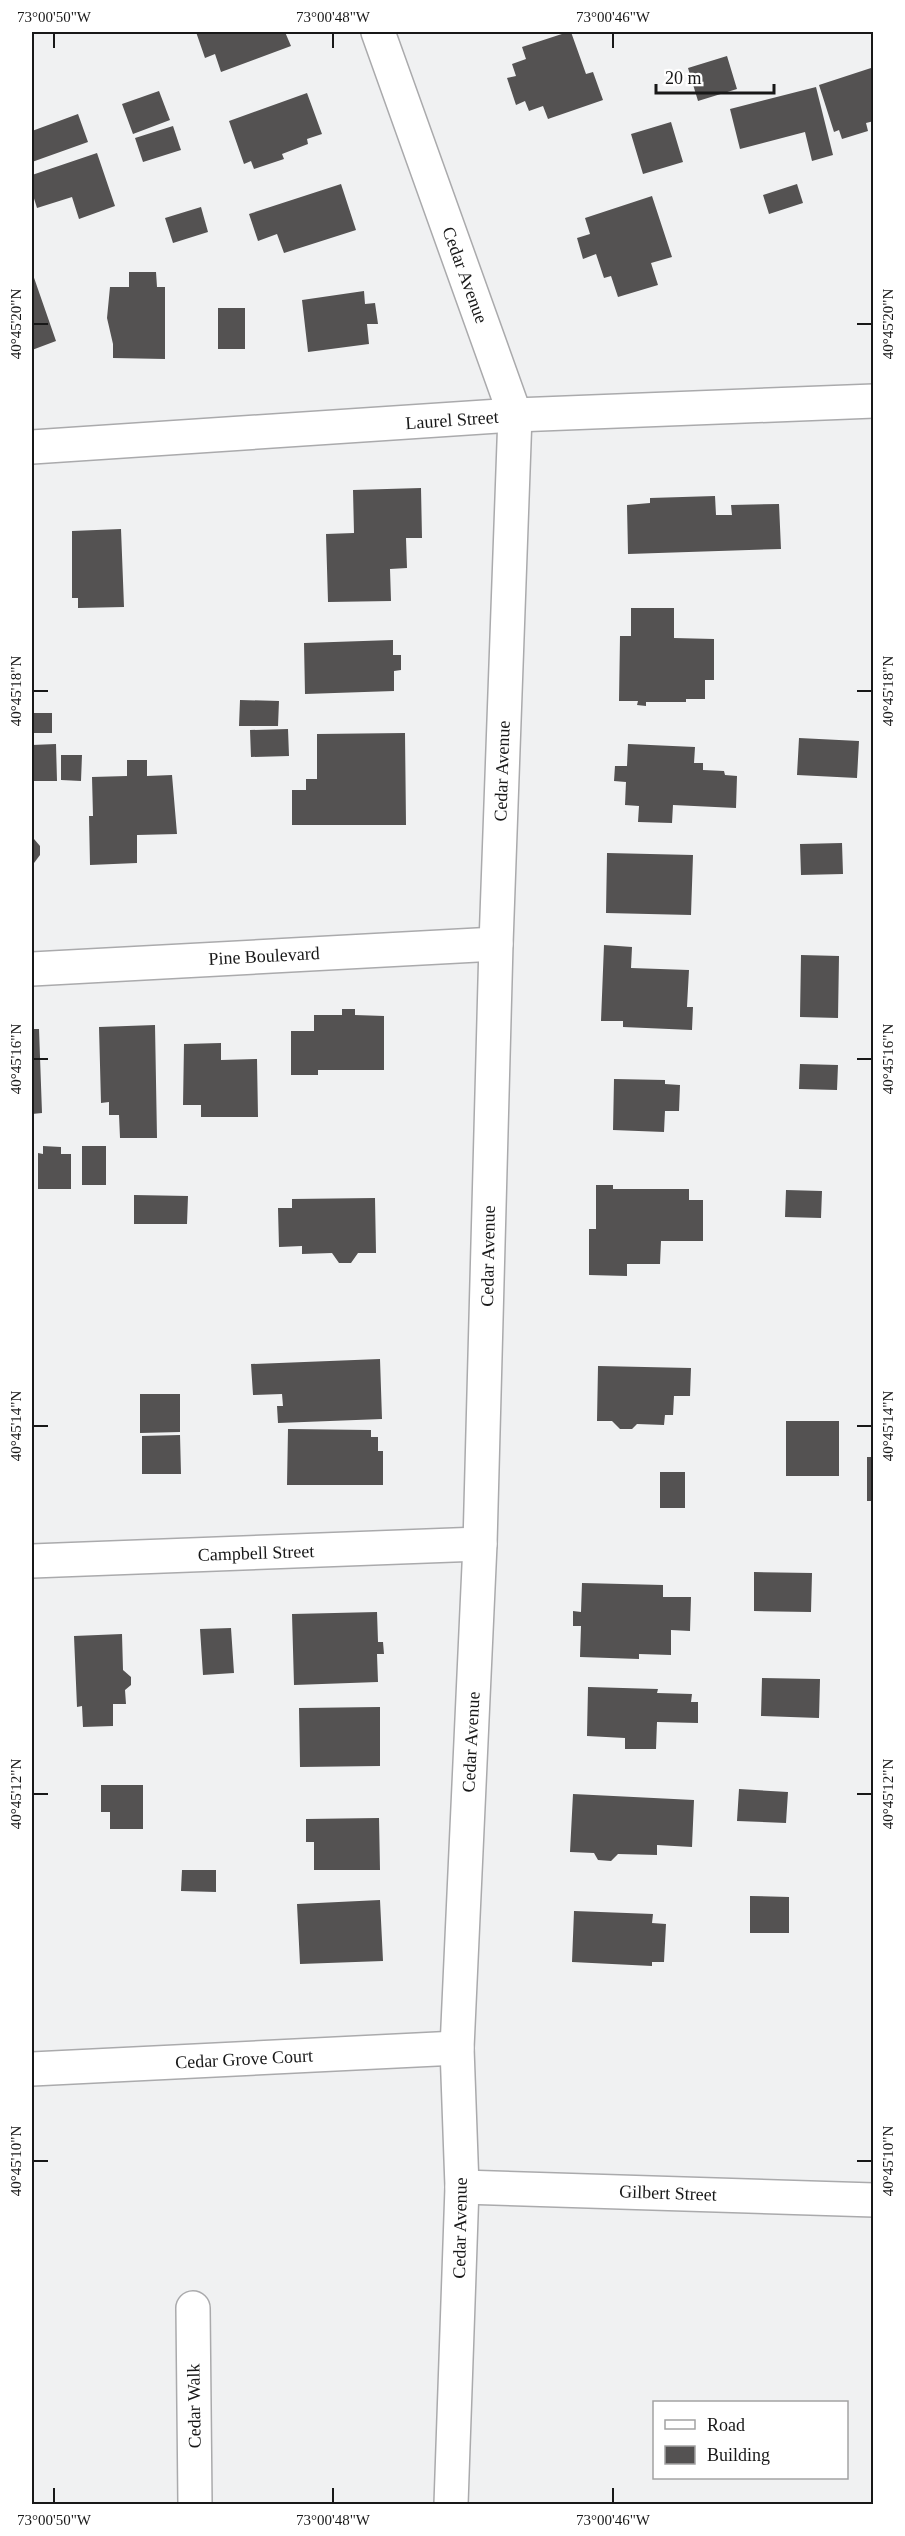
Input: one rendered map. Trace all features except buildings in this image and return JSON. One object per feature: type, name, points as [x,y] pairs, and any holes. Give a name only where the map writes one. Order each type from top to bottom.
[{"type":"street","name":"Cedar Avenue","points":[[378,32],[515,416],[496,944],[480,1544],[457,2048],[462,2187],[452,2505]]},
{"type":"street","name":"Laurel Street","points":[[32,447],[515,416],[873,401]]},
{"type":"street","name":"Pine Boulevard","points":[[32,969],[496,944]]},
{"type":"street","name":"Campbell Street","points":[[32,1561],[480,1544]]},
{"type":"street","name":"Cedar Grove Court","points":[[32,2069],[457,2048]]},
{"type":"street","name":"Gilbert Street","points":[[462,2187],[873,2200]]},
{"type":"street","name":"Cedar Walk","points":[[193,2308],[195,2505]]}]
